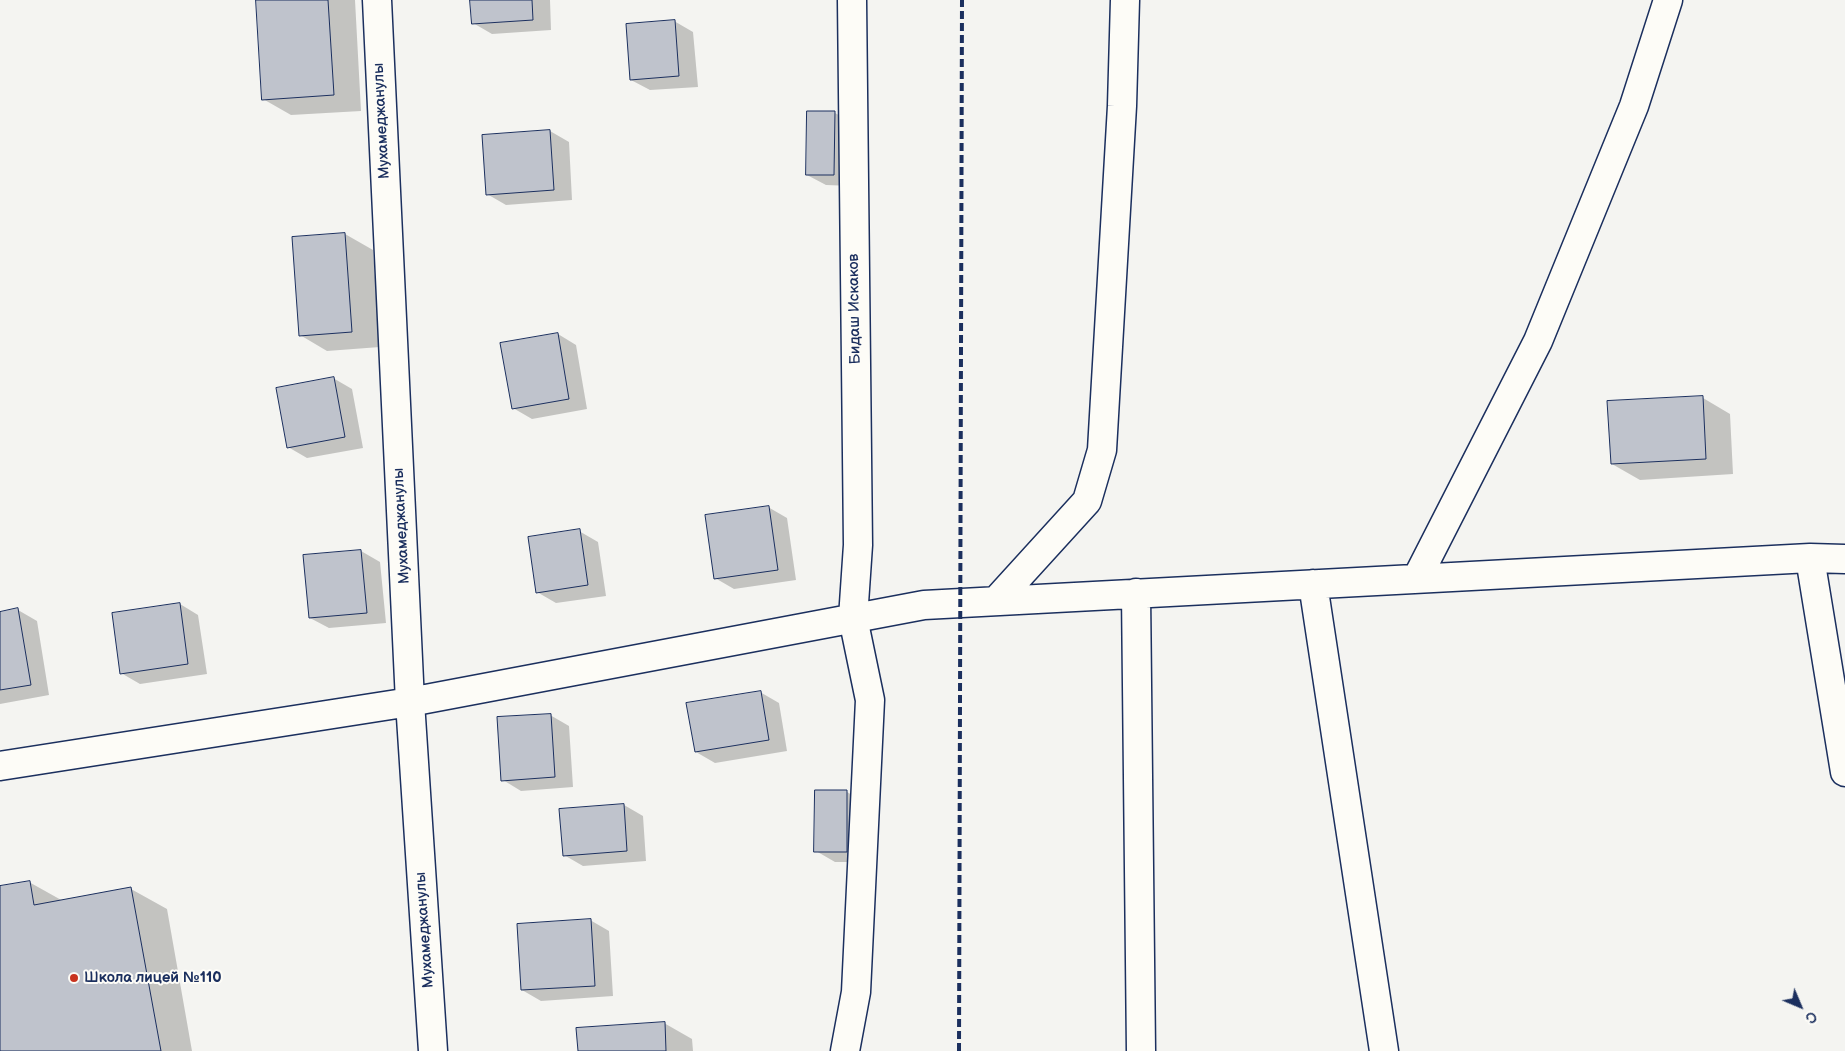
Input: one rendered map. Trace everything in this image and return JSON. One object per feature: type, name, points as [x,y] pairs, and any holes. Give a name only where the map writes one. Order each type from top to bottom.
[{"type":"street","name":"Мухамеджанулы","points":[[377,0],[410,702],[433,1051]]},
{"type":"street","name":"Бидаш Искаков","points":[[844,1051],[856,992],[870,700],[853,618],[858,535],[852,0]]},
{"type":"street","points":[[996,601],[1087,501],[1102,450],[1122,106],[1125,0]]},
{"type":"street","points":[[1417,578],[1538,341],[1634,106],[1668,0]]},
{"type":"street","points":[[0,766],[410,702],[924,605],[1810,558],[1845,559]]},
{"type":"street","points":[[1810,558],[1845,772]]},
{"type":"street","points":[[1313,584],[1384,1051]]},
{"type":"street","points":[[1136,593],[1141,1051]]},
{"type":"building","points":[[256,0],[328,0],[334,95],[262,100]]},
{"type":"building","points":[[470,0],[532,0],[533,20],[472,24]]},
{"type":"building","points":[[675,20],[679,76],[630,80],[626,24]]},
{"type":"building","points":[[807,111],[835,111],[834,175],[806,175]]},
{"type":"building","points":[[550,130],[554,190],[486,195],[482,135]]},
{"type":"building","points":[[345,233],[352,332],[299,336],[292,237]]},
{"type":"building","points":[[558,333],[569,399],[512,409],[500,343]]},
{"type":"building","points":[[334,377],[345,437],[287,448],[276,388]]},
{"type":"building","points":[[1703,396],[1706,459],[1611,464],[1607,401]]},
{"type":"building","points":[[769,506],[778,570],[714,579],[705,515]]},
{"type":"building","points":[[580,529],[588,585],[536,593],[528,537]]},
{"type":"building","points":[[361,550],[367,613],[309,618],[303,555]]},
{"type":"building","points":[[180,603],[188,664],[120,674],[112,613]]},
{"type":"building","points":[[18,608],[31,685],[0,690],[0,612]]},
{"type":"building","points":[[761,691],[769,740],[695,752],[686,703]]},
{"type":"building","points":[[551,714],[555,777],[501,781],[497,717]]},
{"type":"building","points":[[815,790],[847,790],[847,852],[814,852]]},
{"type":"building","points":[[624,804],[627,851],[563,856],[559,809]]},
{"type":"building","name":"Школа лицей №110","points":[[30,881],[34,905],[131,887],[161,1051],[0,1051],[0,886]]},
{"type":"building","points":[[591,919],[595,986],[521,990],[517,924]]},
{"type":"building","points":[[665,1022],[666,1051],[578,1051],[576,1028]]},
{"type":"railway","points":[[959,1051],[962,0]]},
{"type":"place","name":"Школа лицей №110","points":[[74,978]]}]
